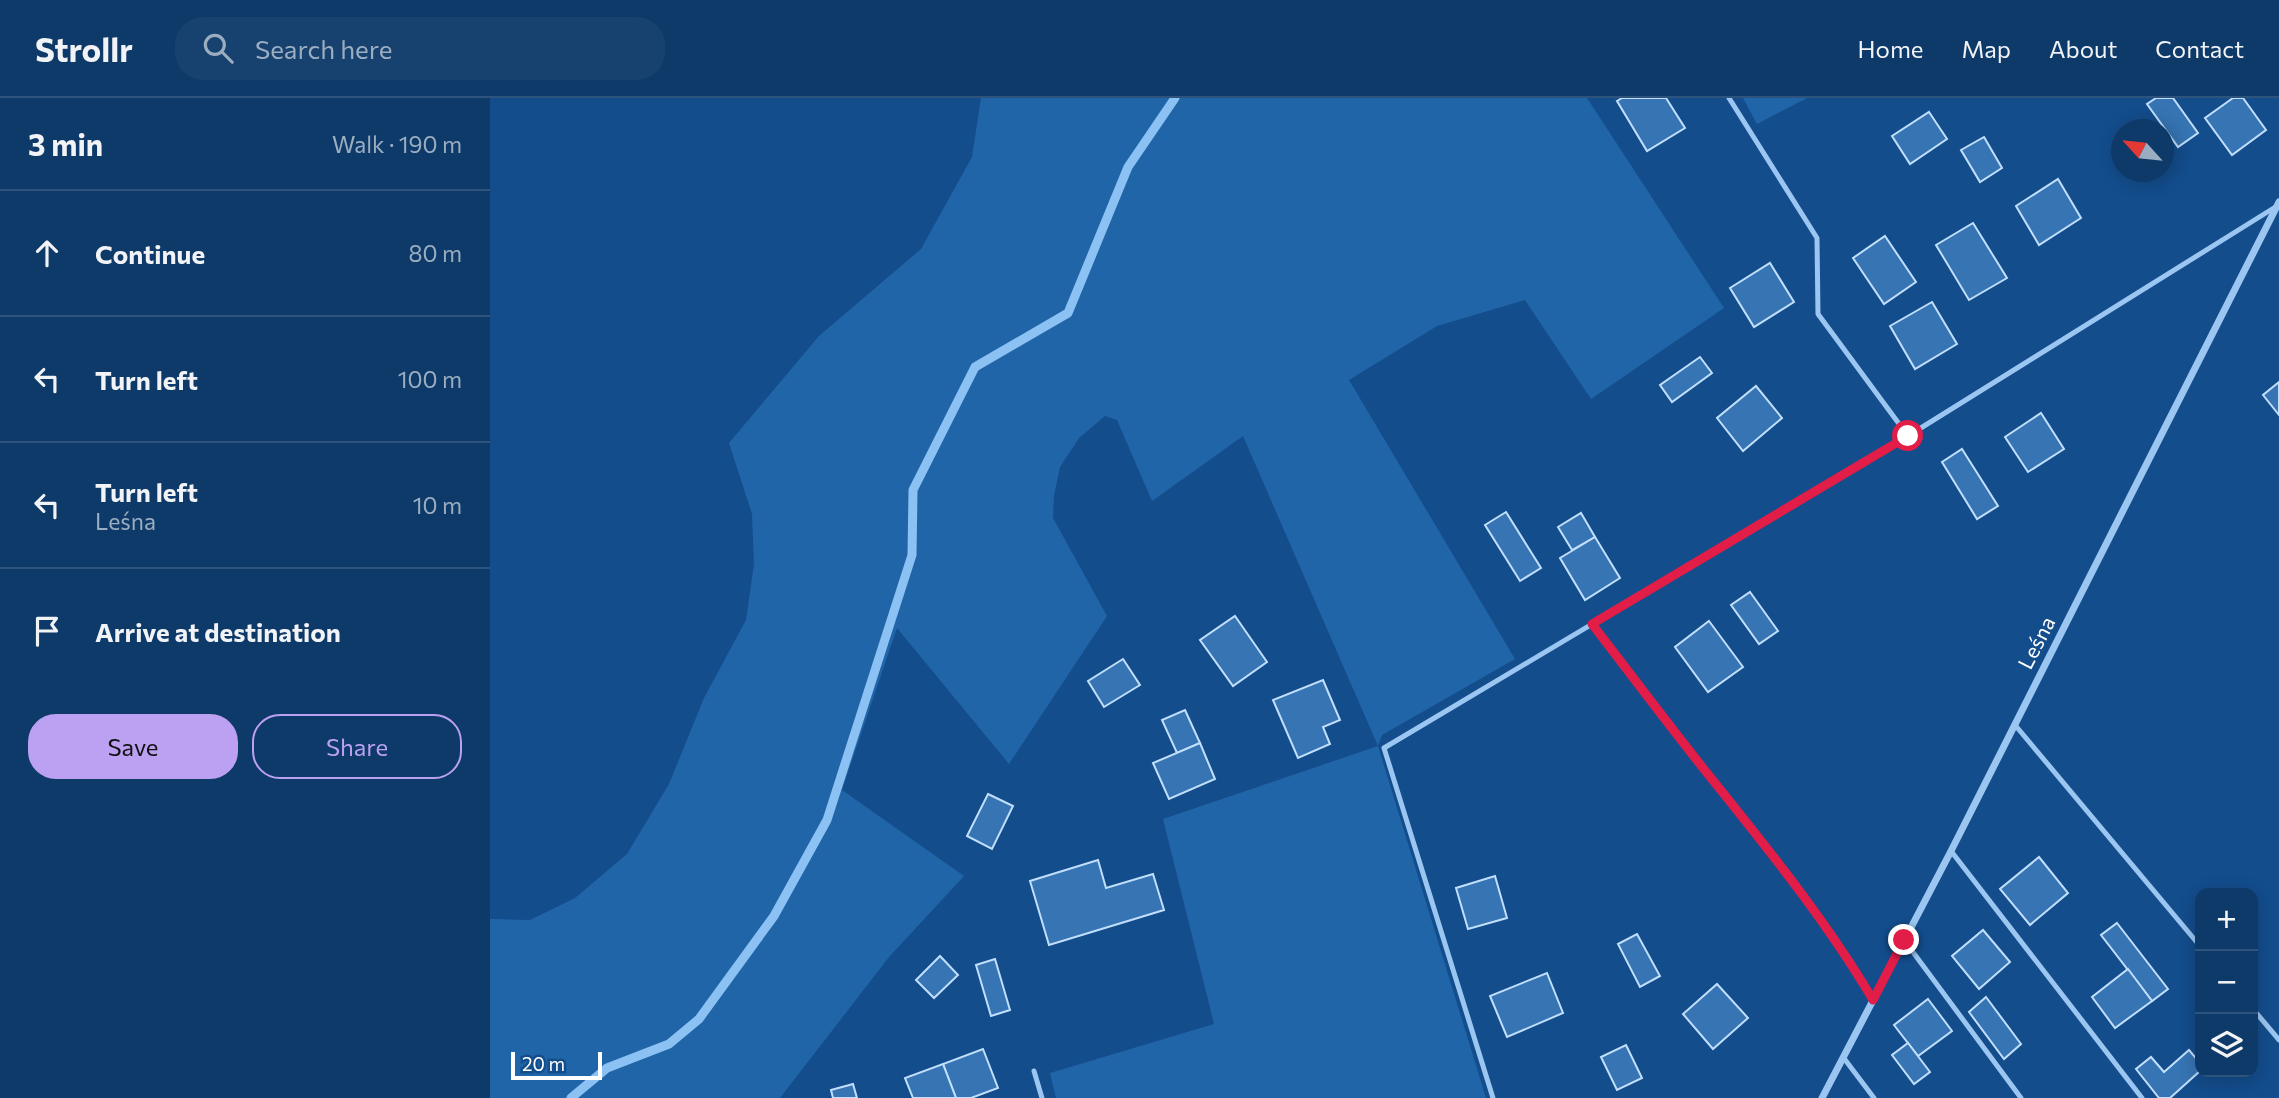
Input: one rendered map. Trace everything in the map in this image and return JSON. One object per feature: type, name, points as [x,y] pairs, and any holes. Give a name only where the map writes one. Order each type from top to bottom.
[{"type":"street","name":"Leśna","points":[[1822,1098],[1951,851],[2278,204]]},
{"type":"lane","points":[[1729,98],[1817,238],[1818,314],[1908,436]]},
{"type":"lane","points":[[1493,1098],[1384,748],[1908,436],[2278,204]]},
{"type":"lane","points":[[1592,624],[1778,861],[1847,956],[1873,1000]]},
{"type":"lane","points":[[2015,725],[2195,940]]},
{"type":"lane","points":[[1951,851],[2142,1098]]},
{"type":"lane","points":[[1904,940],[2021,1098]]},
{"type":"lane","points":[[2257,1014],[2279,1040]]},
{"type":"lane","points":[[1843,1057],[1874,1098]]},
{"type":"lane","points":[[1034,1071],[1042,1098]]},
{"type":"shaded area","points":[[981,98],[1587,98],[1724,308],[1591,399],[1525,300],[1437,326],[1349,380],[1515,659],[1382,735],[1378,746],[1243,436],[1152,501],[1117,420],[1105,416],[1079,438],[1060,467],[1053,518],[1107,616],[1009,764],[897,628],[842,790],[964,876],[889,957],[780,1098],[490,1098],[490,919],[530,920],[575,898],[627,854],[669,784],[704,698],[746,620],[754,564],[752,514],[729,443],[819,336],[921,249],[972,157]]},
{"type":"shaded area","points":[[1743,98],[1807,98],[1757,124]]},
{"type":"shaded area","points":[[1378,746],[1486,1098],[1056,1098],[1050,1073],[1214,1024],[1163,819]]},
{"type":"building","points":[[1622,98],[1666,98],[1685,128],[1647,151],[1617,101]]},
{"type":"building","points":[[2156,98],[2173,98],[2198,133],[2178,147],[2174,141],[2174,119],[2158,119],[2147,104]]},
{"type":"building","points":[[2233,98],[2243,98],[2266,130],[2232,155],[2205,118]]},
{"type":"building","points":[[1929,112],[1947,139],[1910,164],[1892,136]]},
{"type":"building","points":[[1984,137],[2002,168],[1980,182],[1961,150]]},
{"type":"building","points":[[2058,179],[2081,218],[2039,245],[2016,206]]},
{"type":"building","points":[[1973,223],[2007,278],[1969,300],[1936,245]]},
{"type":"building","points":[[1885,236],[1916,282],[1884,304],[1853,258]]},
{"type":"building","points":[[1770,263],[1794,302],[1754,327],[1730,288]]},
{"type":"building","points":[[1932,302],[1957,344],[1915,369],[1890,326]]},
{"type":"building","points":[[1700,357],[1712,373],[1672,402],[1660,385]]},
{"type":"building","points":[[2279,382],[2279,415],[2263,395]]},
{"type":"building","points":[[1756,386],[1782,418],[1743,451],[1717,418]]},
{"type":"building","points":[[2041,413],[2064,449],[2028,472],[2005,437]]},
{"type":"building","points":[[1962,449],[1998,506],[1977,519],[1942,462]]},
{"type":"building","points":[[1506,512],[1541,568],[1520,581],[1485,525]]},
{"type":"building","points":[[1581,513],[1595,537],[1572,550],[1558,527]]},
{"type":"building","points":[[1595,537],[1620,578],[1585,600],[1560,558]]},
{"type":"building","points":[[1750,592],[1778,631],[1759,644],[1731,605]]},
{"type":"building","points":[[1235,616],[1267,662],[1233,686],[1200,640]]},
{"type":"building","points":[[1709,621],[1743,667],[1708,692],[1675,647]]},
{"type":"building","points":[[1123,659],[1140,685],[1104,707],[1088,681]]},
{"type":"building","points":[[1323,680],[1340,720],[1323,727],[1330,744],[1298,758],[1273,700]]},
{"type":"building","points":[[1185,710],[1200,743],[1177,753],[1162,720]]},
{"type":"building","points":[[1200,743],[1215,779],[1169,799],[1153,763]]},
{"type":"building","points":[[988,794],[1013,806],[992,849],[967,836]]},
{"type":"building","points":[[2039,857],[2068,893],[2030,925],[2000,889]]},
{"type":"building","points":[[1098,860],[1106,888],[1153,874],[1164,910],[1049,945],[1030,881]]},
{"type":"building","points":[[1495,876],[1507,918],[1468,929],[1456,888]]},
{"type":"building","points":[[2117,923],[2168,989],[2152,1001],[2101,935]]},
{"type":"building","points":[[1983,930],[2010,962],[1979,989],[1952,956]]},
{"type":"building","points":[[1637,934],[1660,976],[1640,987],[1618,944]]},
{"type":"building","points":[[940,956],[958,975],[934,998],[916,980]]},
{"type":"building","points":[[995,959],[1010,1010],[991,1016],[976,965]]},
{"type":"building","points":[[2128,969],[2152,1001],[2115,1028],[2092,997]]},
{"type":"building","points":[[1547,973],[1563,1013],[1507,1037],[1490,996]]},
{"type":"building","points":[[1717,984],[1748,1018],[1713,1049],[1683,1014]]},
{"type":"building","points":[[1986,997],[2021,1044],[2004,1059],[1969,1012]]},
{"type":"building","points":[[1928,999],[1952,1031],[1918,1056],[1894,1025]]},
{"type":"building","points":[[1908,1043],[1930,1072],[1914,1084],[1892,1055]]},
{"type":"building","points":[[1626,1045],[1642,1078],[1617,1090],[1601,1057]]},
{"type":"building","points":[[983,1049],[998,1088],[971,1098],[956,1098],[943,1064]]},
{"type":"building","points":[[2189,1050],[2195,1057],[2195,1076],[2170,1098],[2159,1098],[2136,1069],[2151,1057],[2164,1072]]},
{"type":"building","points":[[943,1064],[956,1098],[913,1098],[905,1078]]},
{"type":"building","points":[[853,1084],[857,1098],[833,1098],[831,1090]]},
{"type":"waterway","points":[[571,1098],[607,1068],[669,1044],[699,1019],[774,916],[827,820],[912,555],[913,490],[975,367],[1068,313],[1128,167],[1175,98]]},
{"type":"route","points":[[1904,940],[1873,1000],[1847,956],[1778,861],[1592,624],[1908,436]]}]
